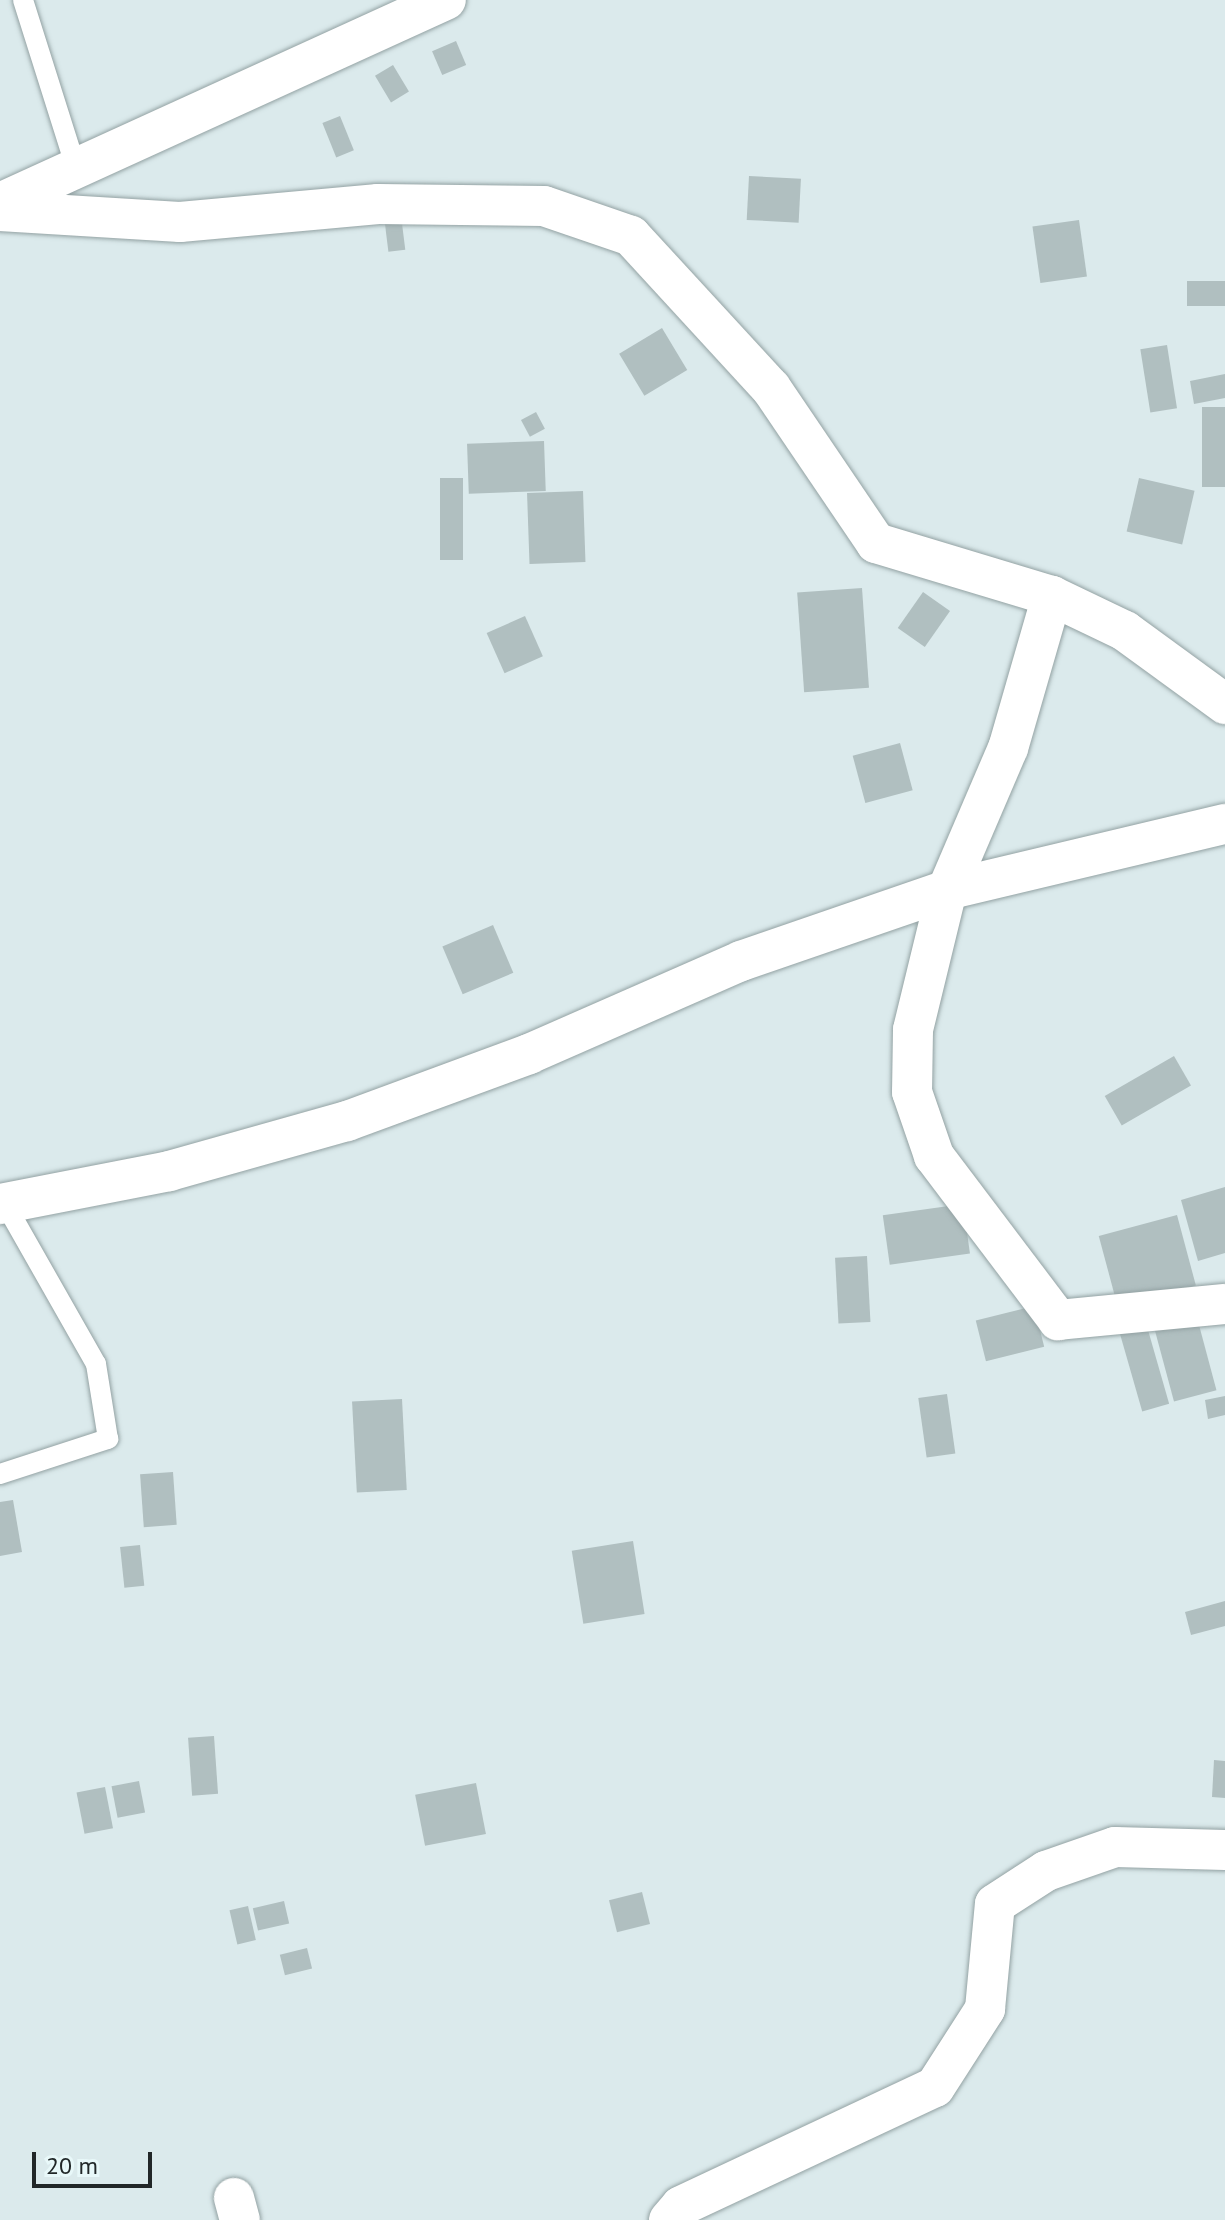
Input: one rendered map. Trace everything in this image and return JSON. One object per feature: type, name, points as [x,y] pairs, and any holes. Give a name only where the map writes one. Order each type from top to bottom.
[{"type":"street","points":[[0,203],[324,62],[446,0]]},
{"type":"street","points":[[0,211],[180,222],[378,204],[544,206],[631,236],[771,388],[876,543],[1052,596],[1150,647],[1225,704]]},
{"type":"street","points":[[1052,596],[1008,748],[947,890],[913,1030],[912,1092],[934,1156],[1058,1320],[1225,1304]]},
{"type":"street","points":[[2,1203],[169,1171],[347,1121],[529,1054],[741,961],[947,890],[1225,824]]},
{"type":"street","points":[[669,2220],[681,2206],[935,2087],[985,2009],[995,1904],[1046,1871],[1115,1847],[1225,1850]]},
{"type":"lane","points":[[23,0],[76,168]]},
{"type":"lane","points":[[0,1474],[108,1439],[96,1364],[2,1203]]},
{"type":"building","points":[[456,41],[466,65],[442,75],[432,51]]},
{"type":"building","points":[[393,65],[409,92],[391,102],[375,76]]},
{"type":"building","points":[[340,116],[354,150],[336,157],[322,123]]},
{"type":"building","points":[[749,176],[801,179],[799,223],[747,220]]},
{"type":"building","points":[[401,215],[405,250],[388,252],[384,217]]},
{"type":"building","points":[[1079,220],[1087,276],[1040,283],[1032,227]]},
{"type":"building","points":[[1187,281],[1225,281],[1225,306],[1187,306]]},
{"type":"building","points":[[662,328],[687,370],[644,396],[619,354]]},
{"type":"building","points":[[1167,345],[1177,408],[1150,412],[1140,349]]},
{"type":"building","points":[[1225,374],[1225,398],[1194,404],[1190,381]]},
{"type":"building","points":[[1202,407],[1225,407],[1225,487],[1202,487]]},
{"type":"building","points":[[536,412],[545,429],[530,437],[521,420]]},
{"type":"building","points":[[544,441],[546,491],[469,494],[467,444]]},
{"type":"building","points":[[440,478],[463,478],[463,560],[440,560]]},
{"type":"building","points":[[1139,478],[1195,491],[1182,544],[1127,532]]},
{"type":"building","points":[[583,491],[585,562],[530,564],[527,493]]},
{"type":"building","points":[[862,588],[869,688],[804,692],[797,593]]},
{"type":"building","points":[[923,592],[950,611],[925,647],[898,628]]},
{"type":"building","points":[[525,616],[543,656],[505,673],[487,633]]},
{"type":"building","points":[[900,743],[913,790],[865,803],[853,756]]},
{"type":"building","points":[[493,925],[513,973],[463,994],[442,946]]},
{"type":"building","points":[[1174,1056],[1191,1085],[1122,1125],[1105,1096]]},
{"type":"building","points":[[1225,1187],[1225,1253],[1198,1261],[1181,1200]]},
{"type":"building","points":[[963,1204],[970,1254],[890,1265],[883,1215]]},
{"type":"building","points":[[1177,1215],[1196,1286],[1118,1306],[1099,1236]]},
{"type":"building","points":[[867,1256],[870,1322],[838,1324],[835,1258]]},
{"type":"building","points":[[1034,1306],[1044,1347],[986,1361],[976,1321]]},
{"type":"building","points":[[1195,1310],[1216,1390],[1174,1402],[1152,1321]]},
{"type":"building","points":[[1146,1323],[1169,1404],[1142,1411],[1119,1331]]},
{"type":"building","points":[[947,1394],[955,1453],[927,1457],[918,1398]]},
{"type":"building","points":[[1225,1396],[1225,1415],[1208,1419],[1205,1400]]},
{"type":"building","points":[[402,1399],[407,1490],[357,1492],[352,1402]]},
{"type":"building","points":[[173,1472],[177,1525],[144,1527],[140,1474]]},
{"type":"building","points":[[13,1500],[22,1552],[0,1556],[0,1502]]},
{"type":"building","points":[[633,1541],[645,1614],[583,1624],[572,1551]]},
{"type":"building","points":[[140,1545],[144,1586],[124,1588],[120,1547]]},
{"type":"building","points":[[1225,1601],[1225,1626],[1191,1635],[1185,1612]]},
{"type":"building","points":[[214,1736],[218,1794],[192,1796],[188,1738]]},
{"type":"building","points":[[1214,1760],[1225,1761],[1225,1798],[1212,1797]]},
{"type":"building","points":[[139,1781],[145,1812],[118,1818],[112,1786]]},
{"type":"building","points":[[476,1783],[486,1834],[425,1846],[415,1795]]},
{"type":"building","points":[[105,1787],[113,1828],[85,1834],[77,1793]]},
{"type":"building","points":[[642,1892],[650,1924],[617,1932],[609,1900]]},
{"type":"building","points":[[284,1901],[289,1923],[258,1931],[253,1908]]},
{"type":"building","points":[[248,1906],[256,1940],[237,1944],[229,1910]]},
{"type":"building","points":[[307,1948],[312,1968],[285,1975],[280,1955]]}]
